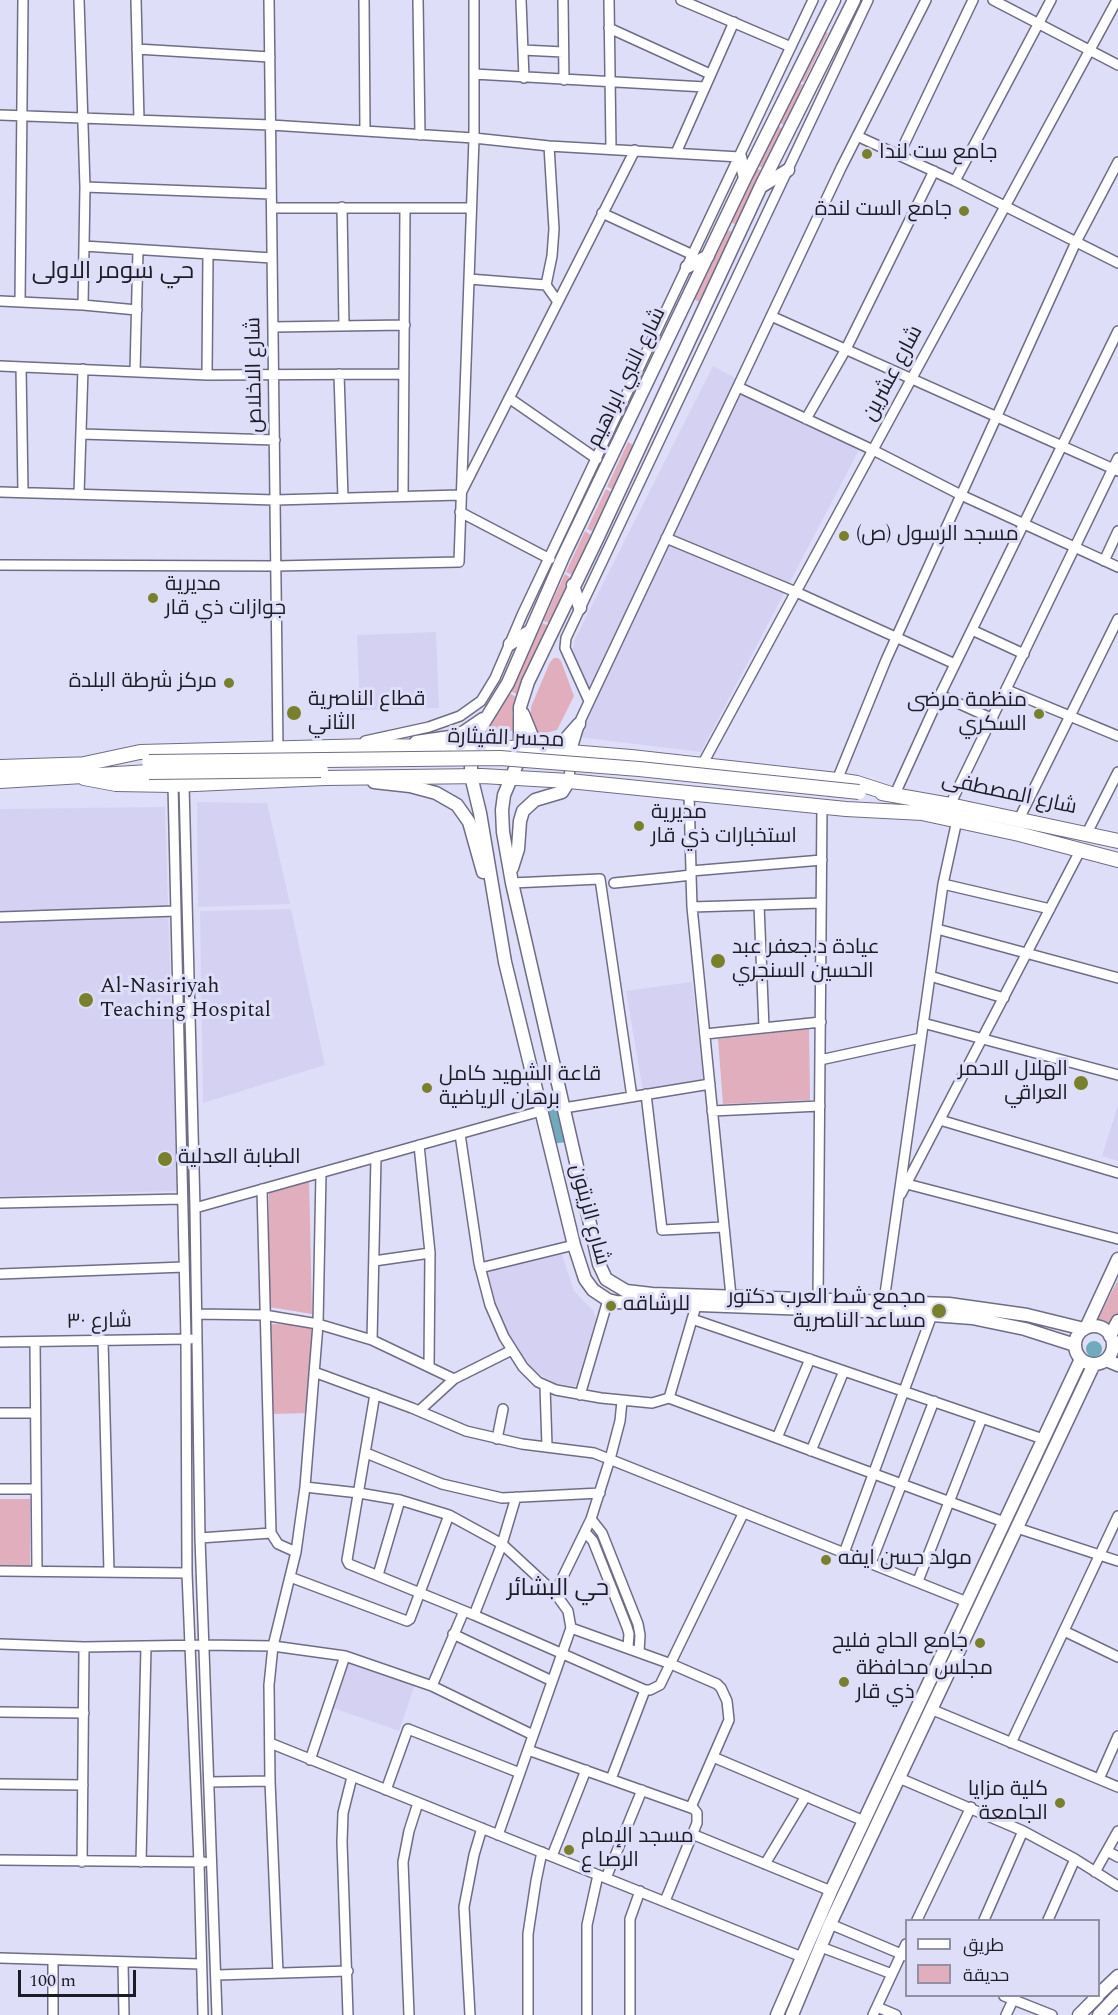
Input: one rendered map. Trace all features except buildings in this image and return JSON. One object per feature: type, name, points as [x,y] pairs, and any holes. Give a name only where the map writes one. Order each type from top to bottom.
[{"type":"highway","points":[[0,781],[84,771],[140,752],[473,746],[571,752],[837,780],[857,783],[893,794]]},
{"type":"highway","points":[[417,747],[426,752],[428,762],[426,771],[417,776]]},
{"type":"highway","points":[[0,767],[84,771],[116,784],[178,785],[417,776],[512,777],[822,806],[923,813]]},
{"type":"highway","name":"مجسر القيثارة","points":[[84,771],[149,767],[499,768],[859,796]]},
{"type":"highway","points":[[859,796],[893,794]]},
{"type":"highway","name":"شارع المصطفى","points":[[893,794],[950,804],[1118,841]]},
{"type":"highway","points":[[859,796],[923,813]]},
{"type":"highway","name":"شارع المصطفى","points":[[923,813],[1081,849],[1118,860]]},
{"type":"main road","name":"شارع النبي ابراهيم","points":[[471,776],[470,763],[473,746],[488,714],[508,683],[563,557],[833,0]]},
{"type":"main road","name":"شارع النبي ابراهيم","points":[[512,777],[520,757],[521,702],[528,681],[761,186],[855,0]]},
{"type":"main road","points":[[740,157],[745,178]]},
{"type":"main road","points":[[761,186],[788,170]]},
{"type":"main road","points":[[687,267],[708,256]]},
{"type":"main road","points":[[654,371],[671,379]]},
{"type":"main road","points":[[573,585],[580,608]]},
{"type":"main road","points":[[510,644],[531,630]]},
{"type":"main road","points":[[521,702],[524,718],[534,741],[549,750]]},
{"type":"main road","points":[[389,746],[464,732],[488,714]]},
{"type":"main road","points":[[534,741],[545,745],[557,744],[564,741],[579,724]]},
{"type":"main road","name":"شارع الزيتون","points":[[471,776],[480,813],[505,962],[574,1245],[585,1279],[593,1290],[608,1300]]},
{"type":"main road","name":"شارع الزيتون","points":[[512,777],[504,795],[503,832],[599,1264],[606,1279],[626,1291],[652,1294],[884,1301],[982,1307],[1085,1328]]},
{"type":"main road","points":[[325,778],[410,786],[436,793],[457,805],[469,822],[477,846],[505,962]]},
{"type":"main road","points":[[512,878],[523,811],[535,800],[562,792],[569,781]]},
{"type":"main road","points":[[550,1146],[557,1154],[562,1155],[569,1150],[572,1141]]},
{"type":"main road","points":[[560,1188],[562,1178],[567,1176],[575,1177],[581,1184]]},
{"type":"main road","points":[[777,2015],[831,1891],[1081,1359],[1075,1345],[1076,1339],[1085,1328],[1118,1258]]},
{"type":"main road","points":[[608,1300],[694,1313],[932,1315],[972,1318],[1052,1336],[1075,1345]]},
{"type":"main road","points":[[792,2015],[830,1924],[1017,1528],[1106,1363],[1112,1350],[1118,1321]]},
{"type":"main road","points":[[1085,1328],[1091,1326],[1102,1328],[1113,1338]]},
{"type":"main road","points":[[1081,1359],[1106,1363]]},
{"type":"main road","points":[[980,1572],[993,1579]]},
{"type":"main road","points":[[846,1860],[858,1866]]},
{"type":"main road","points":[[1100,1993],[1118,1976]]},
{"type":"main road","points":[[1100,2015],[1118,1995]]},
{"type":"main road","points":[[1079,2015],[1096,1997]]},
{"type":"street","points":[[20,302],[23,0]]},
{"type":"street","points":[[80,0],[85,187],[84,304]]},
{"type":"street","points":[[136,0],[139,120]]},
{"type":"street","name":"شارع الاخلاص","points":[[269,0],[278,749]]},
{"type":"street","points":[[363,0],[365,131]]},
{"type":"street","points":[[418,0],[420,135]]},
{"type":"street","points":[[0,565],[276,566],[459,562],[474,138],[474,0]]},
{"type":"street","points":[[521,0],[524,78]]},
{"type":"street","points":[[563,0],[564,80]]},
{"type":"street","points":[[609,0],[612,148]]},
{"type":"street","points":[[681,0],[791,47]]},
{"type":"street","points":[[335,747],[452,720],[471,710],[481,701],[495,678],[813,0]]},
{"type":"street","points":[[589,701],[565,644],[868,0]]},
{"type":"street","points":[[569,781],[571,752],[589,701],[857,136],[926,0]]},
{"type":"street","points":[[899,155],[973,0]]},
{"type":"street","points":[[993,0],[1118,64]]},
{"type":"street","points":[[955,182],[1051,0]]},
{"type":"street","name":"شارع عشرين","points":[[702,765],[1117,0]]},
{"type":"street","points":[[676,153],[734,22]]},
{"type":"street","points":[[609,28],[710,74]]},
{"type":"street","points":[[137,49],[270,57]]},
{"type":"street","points":[[523,50],[563,52]]},
{"type":"street","points":[[474,74],[705,87]]},
{"type":"street","points":[[0,115],[271,124],[474,138],[549,146],[740,157]]},
{"type":"street","points":[[857,136],[934,171],[1118,263]]},
{"type":"street","points":[[549,146],[554,229],[552,256],[546,285],[558,302]]},
{"type":"street","points":[[460,495],[635,150]]},
{"type":"street","points":[[837,780],[897,637],[1076,242],[1118,162]]},
{"type":"street","points":[[806,419],[846,349],[934,171]]},
{"type":"street","points":[[85,187],[272,194]]},
{"type":"street","points":[[342,207],[344,326]]},
{"type":"street","points":[[272,208],[470,208]]},
{"type":"street","points":[[403,496],[405,208]]},
{"type":"street","points":[[602,213],[693,255]]},
{"type":"street","points":[[84,246],[272,258]]},
{"type":"street","points":[[135,372],[138,250]]},
{"type":"street","points":[[207,375],[208,254]]},
{"type":"street","points":[[469,279],[546,285]]},
{"type":"street","points":[[0,301],[84,304],[137,310]]},
{"type":"street","points":[[771,316],[1115,470]]},
{"type":"street","points":[[273,327],[405,325]]},
{"type":"street","points":[[893,794],[1118,330]]},
{"type":"street","points":[[0,366],[207,375],[404,374]]},
{"type":"street","points":[[21,367],[23,492]]},
{"type":"street","points":[[79,494],[83,369]]},
{"type":"street","points":[[339,374],[343,498]]},
{"type":"street","points":[[738,387],[873,450],[961,495],[1118,567]]},
{"type":"street","points":[[509,398],[597,459]]},
{"type":"street","points":[[81,434],[274,440]]},
{"type":"street","points":[[950,804],[1115,470],[1118,458]]},
{"type":"street","points":[[0,492],[275,500],[460,495]]},
{"type":"street","points":[[460,512],[550,559]]},
{"type":"street","points":[[1104,561],[1118,531]]},
{"type":"street","points":[[666,538],[796,592],[955,664]]},
{"type":"street","points":[[1019,819],[1118,619]]},
{"type":"street","points":[[972,630],[1024,654]]},
{"type":"street","points":[[1007,690],[1118,736]]},
{"type":"street","points":[[940,695],[993,719]]},
{"type":"street","points":[[1087,833],[1118,772]]},
{"type":"street","points":[[178,785],[176,911],[186,1339],[187,1573],[203,2015]]},
{"type":"street","points":[[178,785],[195,1208],[200,1538],[217,2015]]},
{"type":"street","points":[[688,793],[692,907],[731,1296]]},
{"type":"street","points":[[818,1299],[822,806]]},
{"type":"street","points":[[884,1301],[943,884],[957,820]]},
{"type":"street","points":[[897,1202],[1081,849]]},
{"type":"street","points":[[614,883],[822,860]]},
{"type":"street","points":[[512,878],[600,879],[632,1096]]},
{"type":"street","points":[[943,884],[1050,909]]},
{"type":"street","points":[[692,907],[821,903]]},
{"type":"street","points":[[759,905],[764,1028]]},
{"type":"street","points":[[0,917],[176,911]]},
{"type":"street","points":[[937,929],[1118,978]]},
{"type":"street","points":[[930,976],[1004,998]]},
{"type":"street","points":[[705,1034],[820,1022]]},
{"type":"street","points":[[923,1023],[1118,1075]]},
{"type":"street","points":[[820,1060],[921,1038]]},
{"type":"street","points":[[564,1108],[710,1084]]},
{"type":"street","points":[[646,1094],[662,1230],[723,1227]]},
{"type":"street","points":[[712,1110],[820,1106]]},
{"type":"street","points":[[195,1208],[541,1111]]},
{"type":"street","points":[[940,1120],[1118,1173]]},
{"type":"street","points":[[460,1134],[480,1268],[494,1313],[512,1350],[530,1376],[545,1386],[580,1395],[652,1403],[669,1398],[1004,1522]]},
{"type":"street","points":[[418,1145],[430,1253],[429,1366]]},
{"type":"street","points":[[372,1340],[376,1157]]},
{"type":"street","points":[[278,1973],[270,1781],[269,1684],[273,1646],[296,1552],[305,1487],[318,1324],[321,1173]]},
{"type":"street","points":[[907,1184],[1118,1239]]},
{"type":"street","points":[[262,1189],[271,1533],[278,1544],[296,1552]]},
{"type":"street","points":[[0,1203],[182,1199]]},
{"type":"street","points":[[480,1268],[574,1245]]},
{"type":"street","points":[[374,1261],[430,1253]]},
{"type":"street","points":[[0,1274],[184,1268]]},
{"type":"street","points":[[580,1395],[608,1300]]},
{"type":"street","points":[[669,1398],[694,1313],[810,1359],[1043,1439]]},
{"type":"street","points":[[197,1314],[264,1315],[318,1324],[372,1340],[454,1379]]},
{"type":"street","points":[[844,1553],[932,1315]]},
{"type":"street","name":"شارع ٣٠","points":[[0,1342],[198,1339]]},
{"type":"street","points":[[103,1340],[109,1572]]},
{"type":"street","points":[[34,1342],[37,1571]]},
{"type":"street","points":[[418,1412],[454,1379],[512,1350]]},
{"type":"street","points":[[777,1438],[810,1359]]},
{"type":"street","points":[[811,1451],[844,1371]]},
{"type":"street","points":[[314,1372],[466,1431],[522,1444],[594,1453],[968,1602]]},
{"type":"street","points":[[545,1386],[547,1446]]},
{"type":"street","points":[[375,1394],[347,1562],[645,1690],[660,1685],[743,1514]]},
{"type":"street","points":[[555,1593],[591,1519],[620,1421],[622,1401]]},
{"type":"street","points":[[871,1563],[934,1401]]},
{"type":"street","points":[[497,1439],[503,1409]]},
{"type":"street","points":[[0,1413],[35,1413]]},
{"type":"street","points":[[918,1581],[982,1418]]},
{"type":"street","points":[[366,1453],[442,1484],[502,1498],[600,1493]]},
{"type":"street","points":[[305,1487],[400,1500],[448,1515],[502,1544],[555,1593],[570,1616],[572,1628],[498,1835]]},
{"type":"street","points":[[0,1489],[36,1489]]},
{"type":"street","points":[[474,1615],[502,1544],[516,1497]]},
{"type":"street","points":[[378,1575],[400,1500]]},
{"type":"street","points":[[290,1577],[404,1621],[410,1619],[448,1515]]},
{"type":"street","points":[[1011,1743],[1118,1516]]},
{"type":"street","points":[[591,1519],[602,1533],[638,1624],[639,1652]]},
{"type":"street","points":[[1017,1528],[1118,1561]]},
{"type":"street","points":[[585,1532],[593,1541],[627,1627],[628,1647]]},
{"type":"street","points":[[200,1538],[271,1533]]},
{"type":"street","points":[[0,1571],[187,1573]]},
{"type":"street","points":[[432,1686],[464,1611]]},
{"type":"street","points":[[572,1628],[671,1664],[717,1684],[724,1694],[729,1707],[729,1720],[691,1807]]},
{"type":"street","points":[[1064,1630],[1118,1657]]},
{"type":"street","points":[[453,1634],[552,1681]]},
{"type":"street","points":[[0,1644],[84,1647],[273,1646],[345,1656],[432,1686],[533,1735]]},
{"type":"street","points":[[81,1862],[84,1647]]},
{"type":"street","points":[[141,1862],[146,1647]]},
{"type":"street","points":[[310,1760],[345,1656]]},
{"type":"street","points":[[611,1779],[645,1690]]},
{"type":"street","points":[[933,1710],[1118,1787]]},
{"type":"street","points":[[0,1712],[84,1713]]},
{"type":"street","points":[[386,1790],[408,1729],[520,1773]]},
{"type":"street","points":[[1099,1779],[1118,1736]]},
{"type":"street","points":[[270,1743],[802,1957]]},
{"type":"street","points":[[528,1750],[691,1807],[697,1813],[692,1834],[665,1901]]},
{"type":"street","points":[[713,1757],[864,1821]]},
{"type":"street","points":[[528,2015],[528,1934],[536,1881],[586,1770]]},
{"type":"street","points":[[348,2015],[342,1832],[343,1813],[352,1777]]},
{"type":"street","points":[[899,1778],[1023,1831],[1075,1859],[1118,1886]]},
{"type":"street","points":[[209,1782],[270,1781]]},
{"type":"street","points":[[0,1784],[83,1785]]},
{"type":"street","points":[[587,2015],[587,1925],[602,1876],[642,1790]]},
{"type":"street","points":[[765,1864],[806,1796]]},
{"type":"street","points":[[409,2015],[403,1862],[409,1831],[418,1803]]},
{"type":"street","points":[[917,1919],[970,1807]]},
{"type":"street","points":[[470,2015],[464,1908],[474,1855],[482,1828]]},
{"type":"street","points":[[984,1919],[1023,1831]]},
{"type":"street","points":[[1095,1872],[1118,1833]]},
{"type":"street","points":[[692,1834],[831,1891]]},
{"type":"street","points":[[1107,1851],[1118,1857]]},
{"type":"street","points":[[1048,1919],[1075,1859]]},
{"type":"street","points":[[0,1860],[213,1862]]},
{"type":"street","points":[[630,2015],[630,1919],[640,1892]]},
{"type":"street","points":[[830,1924],[904,1955],[892,1974],[875,2011],[896,2015]]},
{"type":"street","points":[[821,1947],[892,1974]]},
{"type":"street","points":[[0,1958],[201,1964]]},
{"type":"street","points":[[53,1960],[53,2015]]},
{"type":"street","points":[[123,1962],[124,2015]]},
{"type":"street","points":[[217,1975],[348,1971]]},
{"type":"street","points":[[1006,2015],[1011,1997],[1052,2015]]},
{"type":"shaded area","points":[[713,366],[861,446],[701,752],[578,737],[592,698],[572,655],[575,639]]},
{"type":"shaded area","points":[[436,632],[439,708],[360,710],[357,635]]},
{"type":"shaded area","points":[[197,802],[267,803],[290,904],[198,907]]},
{"type":"shaded area","name":"Al-Nasiriyah Teaching Hospital","points":[[165,807],[177,1191],[0,1196],[0,809]]},
{"type":"shaded area","points":[[291,909],[325,1065],[203,1103],[200,911]]},
{"type":"shaded area","points":[[692,982],[704,1081],[643,1091],[626,991]]},
{"type":"shaded area","points":[[557,1103],[566,1142],[552,1144],[542,1107]]},
{"type":"shaded area","points":[[1118,1105],[1118,1161],[1102,1156]]},
{"type":"shaded area","points":[[561,1252],[574,1291],[593,1310],[596,1319],[576,1386],[556,1384],[532,1370],[510,1338],[484,1273]]},
{"type":"shaded area","points":[[1094,1341],[1100,1343],[1102,1349],[1100,1355],[1094,1357],[1088,1355],[1086,1349],[1088,1343]]},
{"type":"shaded area","points":[[348,1662],[415,1684],[399,1731],[333,1708]]},
{"type":"green space","points":[[822,30],[828,33],[804,82],[798,80]]},
{"type":"green space","points":[[797,83],[803,85],[784,125],[778,122]]},
{"type":"green space","points":[[777,126],[782,128],[763,168],[758,166]]},
{"type":"green space","points":[[756,168],[762,171],[737,225],[730,222]]},
{"type":"green space","points":[[728,230],[734,233],[699,302],[694,299]]},
{"type":"green space","points":[[628,442],[633,445],[612,489],[607,487]]},
{"type":"green space","points":[[606,489],[611,492],[592,531],[587,529]]},
{"type":"green space","points":[[585,531],[591,535],[572,575],[566,572]]},
{"type":"green space","points":[[565,574],[571,578],[550,623],[543,621]]},
{"type":"green space","points":[[542,623],[549,626],[517,694],[510,691]]},
{"type":"green space","points":[[554,658],[561,661],[574,696],[557,730],[541,734],[535,729],[531,718],[531,707],[550,662]]},
{"type":"green space","points":[[509,693],[516,697],[512,713],[514,731],[486,728]]},
{"type":"green space","points":[[809,1029],[810,1100],[723,1104],[718,1039]]},
{"type":"green space","points":[[309,1176],[312,1314],[269,1307],[269,1190]]},
{"type":"green space","points":[[1118,1280],[1118,1315],[1111,1330],[1096,1323]]},
{"type":"green space","points":[[270,1324],[313,1325],[308,1413],[270,1414]]},
{"type":"green space","points":[[0,1499],[30,1499],[30,1566],[0,1566]]},
{"type":"place","name":"جامع ست لندا","points":[[867,154]]},
{"type":"place","name":"جامع الست لندة","points":[[964,211]]},
{"type":"place","name":"مسجد الرسول (ص)","points":[[844,536]]},
{"type":"place","name":"مديرية جوازات ذي قار","points":[[153,598]]},
{"type":"place","name":"مركز شرطة البلدة","points":[[229,683]]},
{"type":"place","name":"قطاع الناصرية الثاني","points":[[294,713]]},
{"type":"place","name":"منظمة مرضى السكري","points":[[1039,714]]},
{"type":"place","name":"مديرية استخبارات ذي قار","points":[[639,826]]},
{"type":"place","name":"عيادة د.جعفر عبد الحسين السنجري","points":[[718,961]]},
{"type":"place","name":"Al-Nasiriyah Teaching Hospital","points":[[86,1000]]},
{"type":"place","name":"الهلال الاحمر العراقي","points":[[1081,1083]]},
{"type":"place","name":"قاعة الشهيد كامل برهان الرياضية","points":[[427,1088]]},
{"type":"place","name":"الطبابة العدلية","points":[[165,1159]]},
{"type":"place","name":"للرشاقه","points":[[611,1306]]},
{"type":"place","name":"مجمع شط العرب دكتور مساعد الناصرية","points":[[939,1311]]},
{"type":"place","name":"مولد حسن ايفه","points":[[826,1560]]},
{"type":"place","name":"جامع الحاج فليح","points":[[980,1643]]},
{"type":"place","name":"مجلس محافظة ذي قار","points":[[844,1682]]},
{"type":"place","name":"كلية مزايا الجامعة","points":[[1060,1803]]},
{"type":"place","name":"مسجد الإمام الرصا ع","points":[[569,1850]]},
{"type":"district","name":"حي سومر الاولى","points":[[113,273]]},
{"type":"district","name":"حي البشائر","points":[[558,1590]]}]
